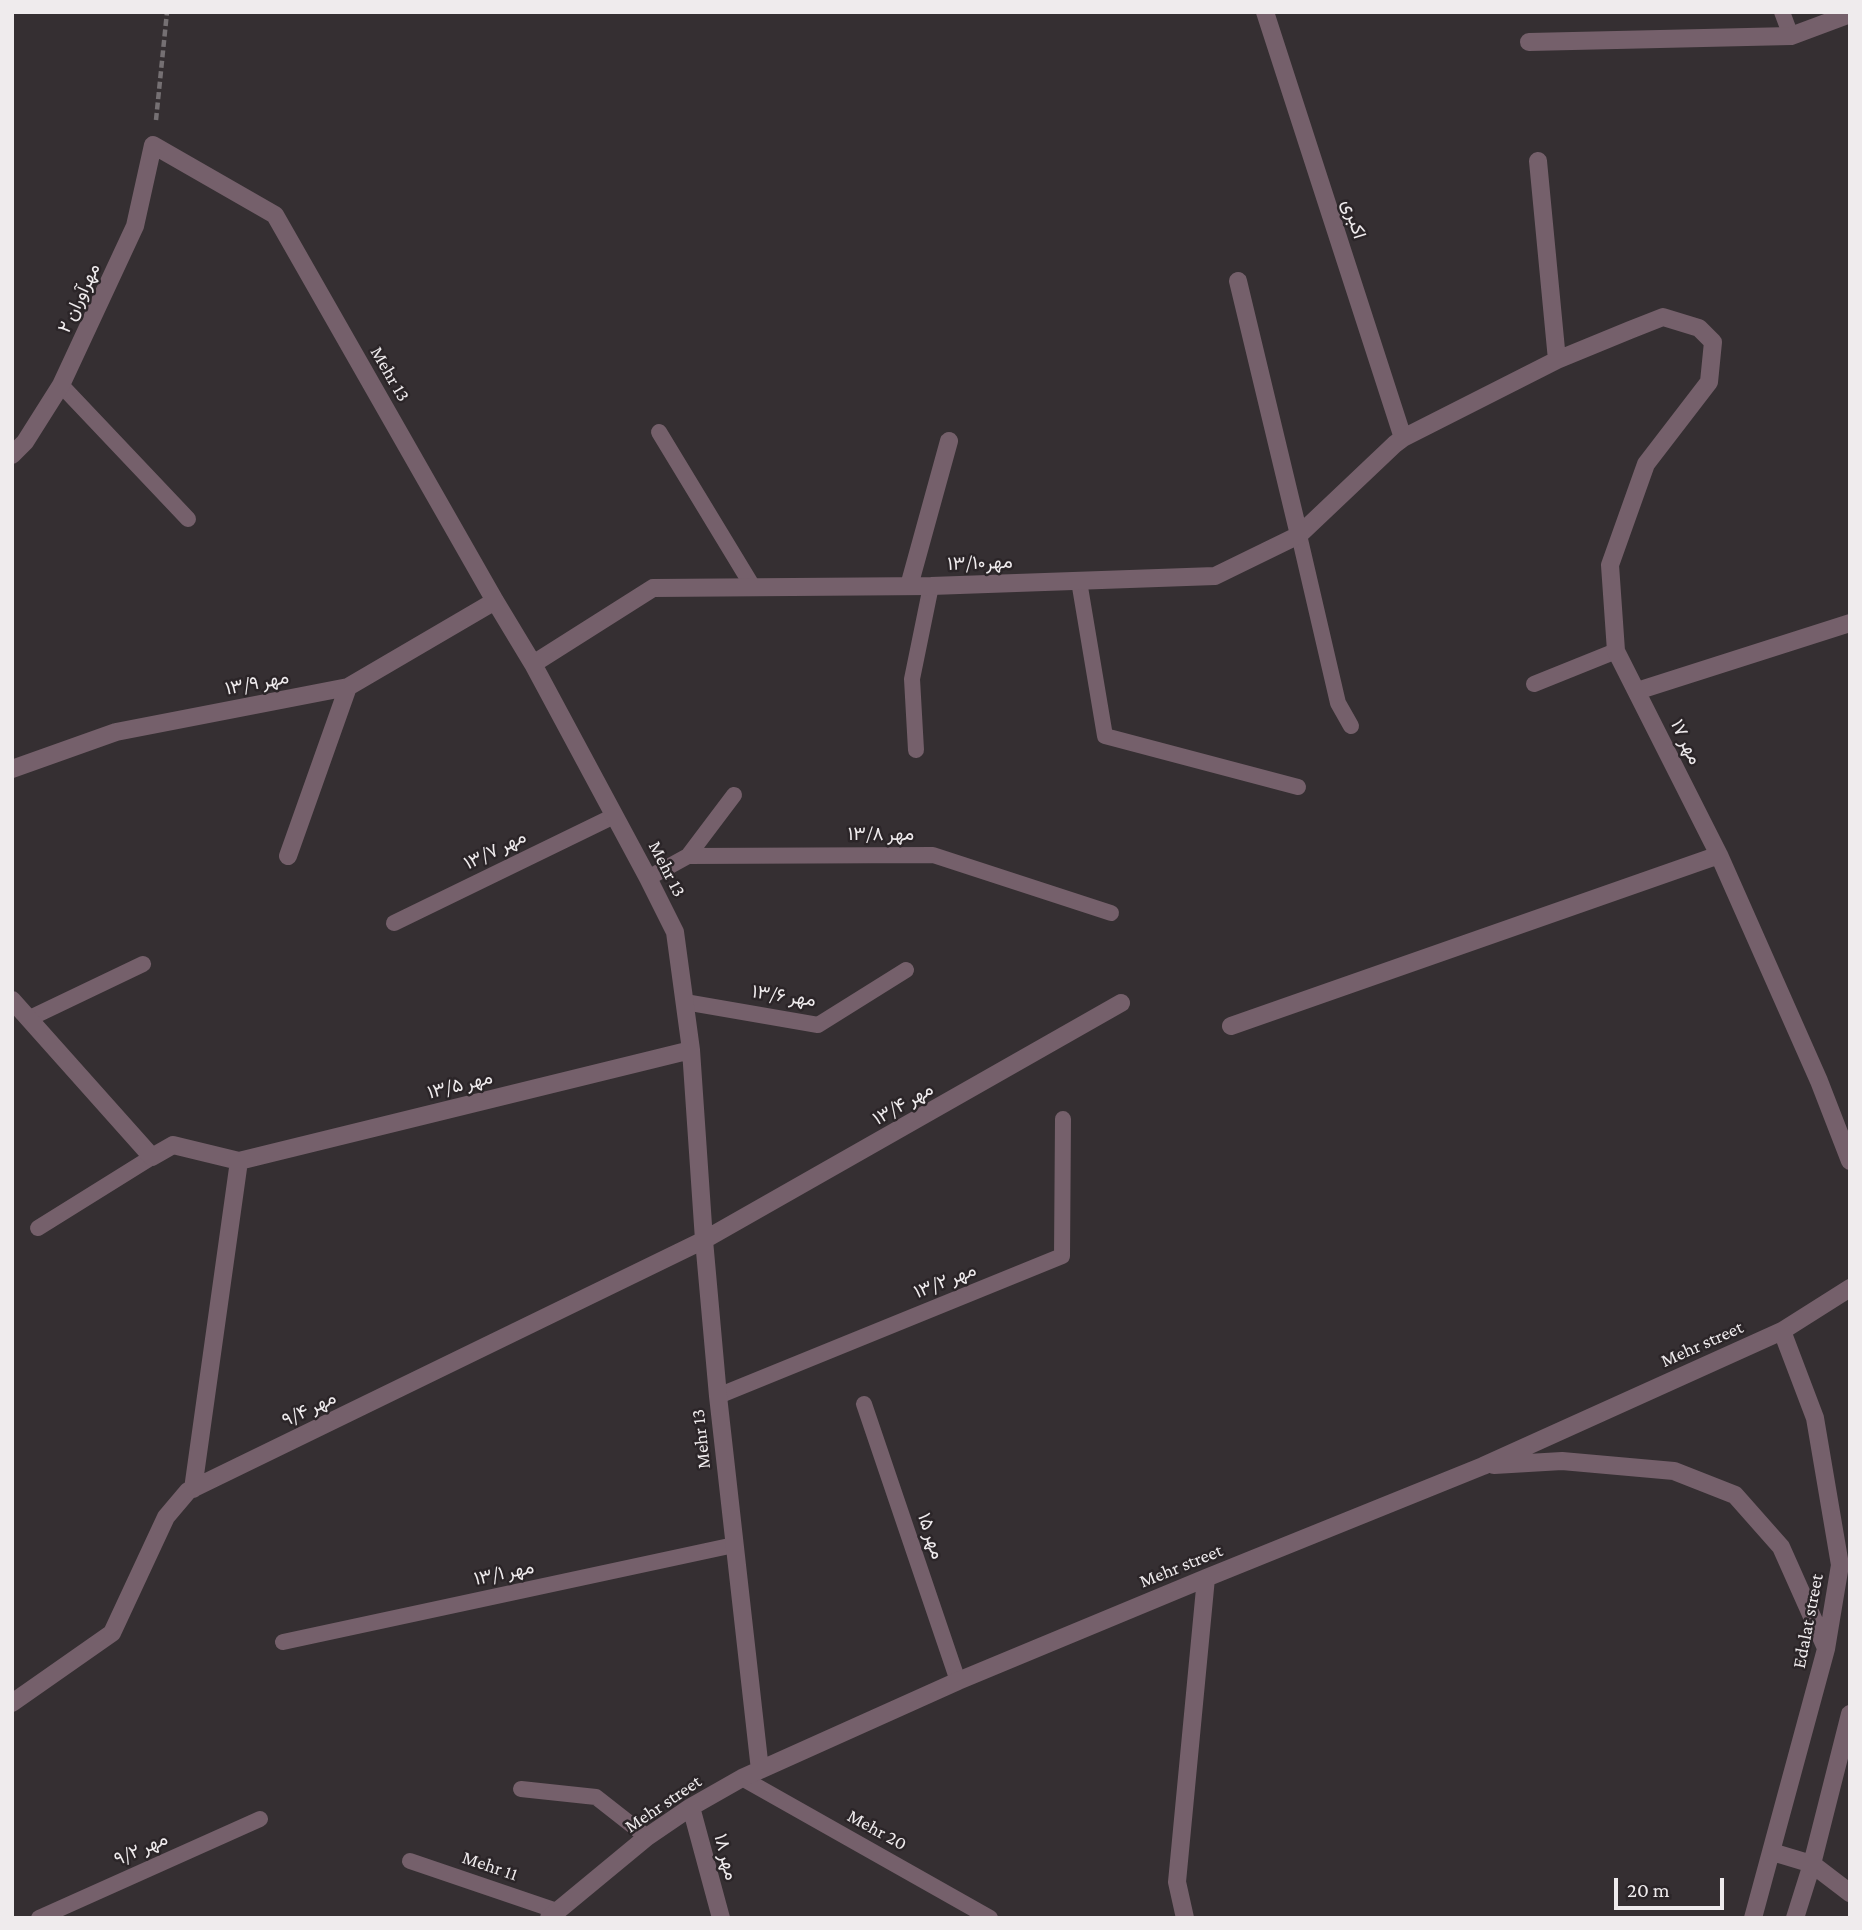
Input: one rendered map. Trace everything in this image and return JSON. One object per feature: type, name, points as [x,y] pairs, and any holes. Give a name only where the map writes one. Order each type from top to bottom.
[{"type":"street","name":"اکبری","points":[[1265,12],[1403,439]]},
{"type":"street","points":[[1529,42],[1791,36],[1850,14]]},
{"type":"street","name":"مهرآوران ۲","points":[[12,455],[25,442],[61,385],[135,226],[153,145]]},
{"type":"street","name":"Mehr 13","points":[[153,145],[275,215],[533,664],[675,932],[691,1050],[718,1396],[760,1770]]},
{"type":"street","points":[[1538,161],[1557,360]]},
{"type":"street","points":[[1238,281],[1299,536]]},
{"type":"street","name":"مهر۱۳/۱۰","points":[[533,664],[653,588],[931,586],[1215,576],[1299,536],[1395,443],[1557,360],[1663,317],[1699,328],[1713,342]]},
{"type":"street","name":"مهر ۱۷","points":[[1713,342],[1709,382],[1646,464],[1610,565],[1616,651],[1719,856],[1819,1082],[1850,1161]]},
{"type":"street","points":[[909,586],[949,441]]},
{"type":"street","name":"مهر ۱۳/۹","points":[[12,769],[116,733],[348,687],[495,601]]},
{"type":"street","points":[[1637,691],[1850,623]]},
{"type":"street","points":[[288,856],[348,687]]},
{"type":"street","points":[[1231,1026],[1719,856]]},
{"type":"street","points":[[12,1000],[152,1157],[173,1145],[239,1161],[193,1489]]},
{"type":"street","name":"مهر ۱۳/۴","points":[[704,1240],[1121,1003]]},
{"type":"street","name":"مهر ۱۳/۵","points":[[239,1161],[691,1050]]},
{"type":"street","name":"مهر ۹/۴","points":[[12,1703],[112,1633],[166,1517],[188,1492],[704,1240]]},
{"type":"street","name":"Mehr street","points":[[553,1914],[647,1837],[691,1807],[743,1778],[958,1681],[1483,1466],[1782,1331],[1850,1287]]},
{"type":"street","name":"Edalat street","points":[[1753,1918],[1826,1649],[1840,1565],[1815,1418],[1782,1331]]},
{"type":"street","points":[[1483,1466],[1562,1461],[1674,1471],[1735,1494],[1781,1547],[1826,1649]]},
{"type":"street","points":[[1185,1918],[1177,1882],[1206,1578]]},
{"type":"street","points":[[1795,1918],[1812,1864],[1850,1714]]},
{"type":"street","name":"مهر ۱۸","points":[[691,1807],[721,1918]]},
{"type":"street","points":[[1772,1852],[1812,1864],[1850,1893]]},
{"type":"lane","points":[[1782,12],[1791,36]]},
{"type":"lane","points":[[61,385],[188,519]]},
{"type":"lane","points":[[659,432],[753,587]]},
{"type":"lane","points":[[1299,536],[1338,703],[1351,726]]},
{"type":"lane","points":[[1079,581],[1105,736],[1298,787]]},
{"type":"lane","points":[[916,750],[912,678],[931,586]]},
{"type":"lane","points":[[1534,684],[1616,651]]},
{"type":"lane","points":[[688,856],[734,795]]},
{"type":"lane","name":"مهر ۱۳/۷","points":[[394,923],[614,816]]},
{"type":"lane","name":"مهر ۱۳/۸","points":[[648,878],[688,856],[933,855],[1111,913]]},
{"type":"lane","points":[[28,1019],[144,964]]},
{"type":"lane","name":"مهر ۱۳/۶","points":[[685,1002],[818,1025],[906,970]]},
{"type":"lane","name":"مهر ۱۳/۲","points":[[718,1396],[1062,1256],[1063,1119]]},
{"type":"lane","points":[[38,1228],[152,1157]]},
{"type":"lane","name":"مهر ۱۵","points":[[864,1404],[958,1681]]},
{"type":"lane","name":"مهر ۱۳/۱","points":[[283,1642],[734,1545]]},
{"type":"lane","name":"Mehr 20","points":[[743,1778],[990,1918]]},
{"type":"lane","points":[[521,1789],[596,1797],[647,1837]]},
{"type":"lane","name":"مهر ۹/۲","points":[[39,1918],[260,1819]]},
{"type":"lane","name":"Mehr 11","points":[[410,1861],[553,1914]]},
{"type":"path","points":[[153,145],[167,12]]}]
